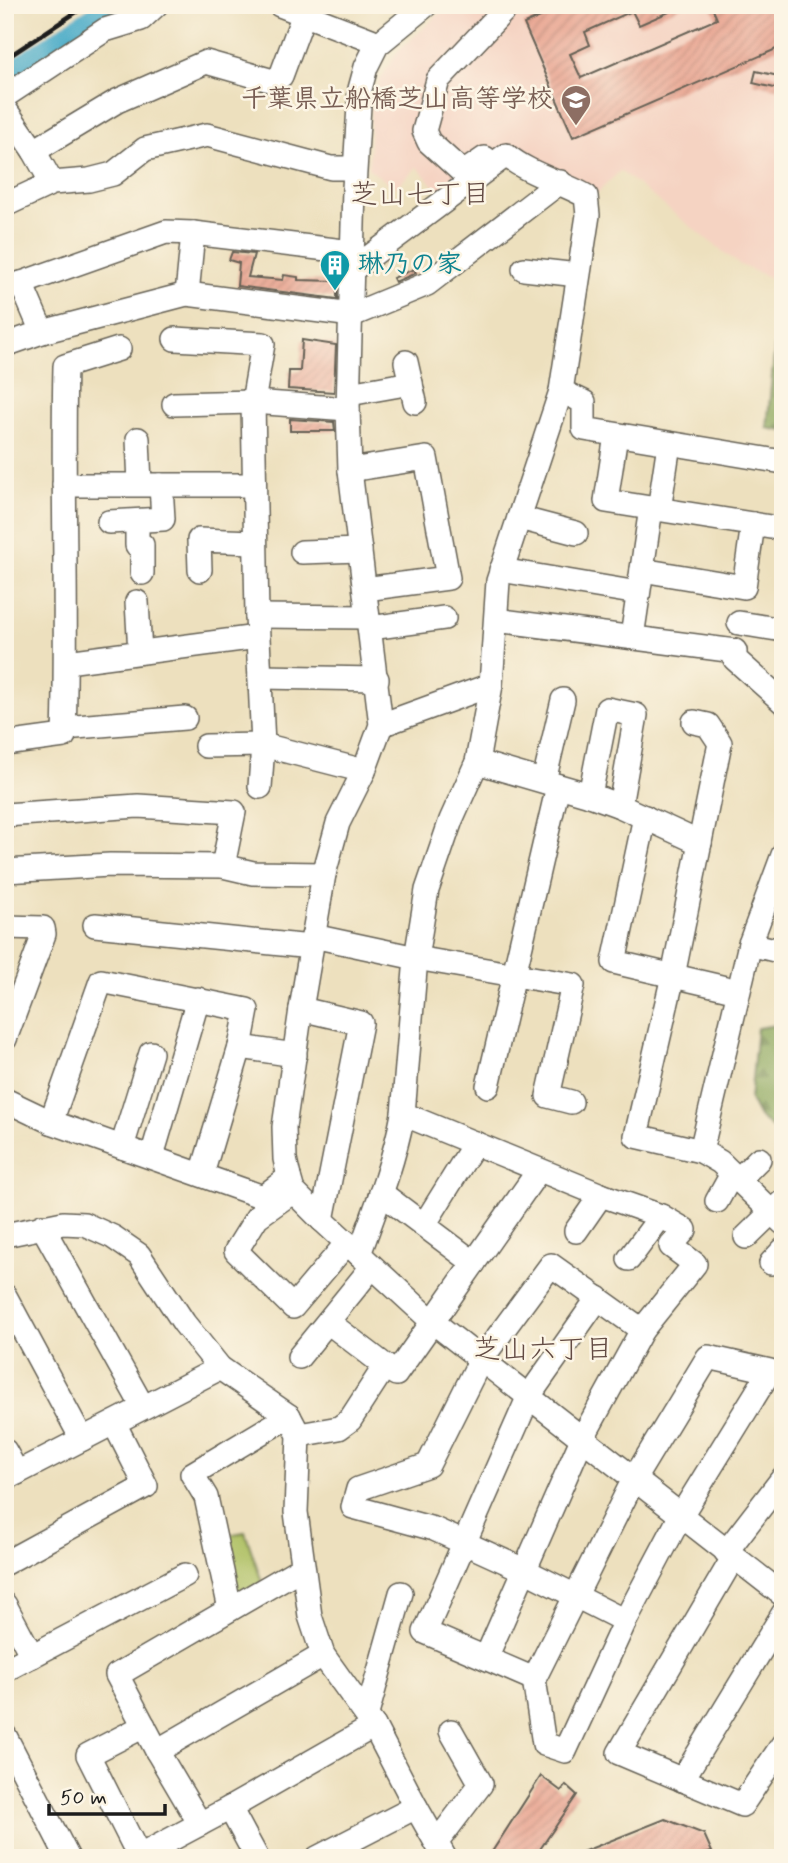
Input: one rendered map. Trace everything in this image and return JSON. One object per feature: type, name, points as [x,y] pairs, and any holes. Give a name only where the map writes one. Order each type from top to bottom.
[{"type":"street","points":[[5,96],[105,30],[141,19],[156,5]]},
{"type":"street","points":[[280,5],[371,40],[377,45]]},
{"type":"street","points":[[426,5],[377,45],[366,67],[360,89],[354,168],[350,470],[381,725],[364,771],[338,822],[324,874],[284,1127],[285,1159],[291,1184],[322,1220],[433,1322],[729,1555],[780,1587]]},
{"type":"street","points":[[299,1357],[328,1321],[359,1255],[382,1193],[403,1114],[416,958],[427,890],[451,820],[477,762],[491,685],[498,581],[561,391],[588,215],[586,196],[560,182],[522,168],[496,150],[466,171],[460,170],[429,142],[424,131],[438,80],[509,5]]},
{"type":"street","points":[[34,151],[117,101],[206,62],[273,81],[281,76],[304,14]]},
{"type":"street","points":[[5,109],[52,183]]},
{"type":"street","points":[[5,205],[52,183],[89,180],[113,174],[145,149],[207,135],[331,168],[354,168]]},
{"type":"street","points":[[42,332],[13,286],[166,232],[193,233],[352,261],[506,155]]},
{"type":"street","points":[[5,345],[42,332],[187,294],[352,315],[427,284],[560,182]]},
{"type":"street","points":[[187,294],[193,233]]},
{"type":"street","points":[[524,269],[578,275]]},
{"type":"street","points":[[175,339],[264,344],[253,402],[254,542],[263,745],[260,787]]},
{"type":"street","points":[[5,744],[64,736],[67,662],[65,366],[119,349]]},
{"type":"street","points":[[174,404],[349,402],[410,383]]},
{"type":"street","points":[[561,391],[584,402],[584,429],[783,462]]},
{"type":"street","points":[[616,435],[606,501],[783,529]]},
{"type":"street","points":[[109,522],[163,519],[138,439]]},
{"type":"street","points":[[632,637],[640,582],[669,444]]},
{"type":"street","points":[[350,470],[426,458],[448,578],[365,589]]},
{"type":"street","points":[[64,485],[253,485]]},
{"type":"street","points":[[519,518],[576,533]]},
{"type":"street","points":[[137,521],[137,545],[142,545],[142,573]]},
{"type":"street","points":[[501,569],[640,582],[744,587],[753,524]]},
{"type":"street","points":[[200,570],[199,540],[254,542]]},
{"type":"street","points":[[302,552],[360,550]]},
{"type":"street","points":[[137,602],[140,652]]},
{"type":"street","points":[[67,662],[140,652],[257,626],[444,618]]},
{"type":"street","points":[[496,620],[735,651],[735,659],[783,702]]},
{"type":"street","points":[[739,623],[783,630]]},
{"type":"street","points":[[260,677],[377,679]]},
{"type":"street","points":[[381,725],[491,685]]},
{"type":"street","points":[[488,1086],[514,975],[551,784],[563,700]]},
{"type":"street","points":[[590,795],[607,709],[636,715],[620,806]]},
{"type":"street","points":[[64,728],[185,718]]},
{"type":"street","points":[[694,722],[708,725],[720,743],[673,975],[636,1136],[701,1152],[720,1162],[779,1212],[746,1237]]},
{"type":"street","points":[[206,746],[263,745],[364,771]]},
{"type":"street","points":[[477,762],[590,795],[700,843]]},
{"type":"street","points":[[5,815],[138,806],[234,812],[223,866]]},
{"type":"street","points":[[645,817],[614,962],[738,991]]},
{"type":"street","points":[[701,1152],[750,944],[783,855]]},
{"type":"street","points":[[5,870],[110,865],[223,866],[253,873],[324,874]]},
{"type":"street","points":[[95,925],[312,942],[573,985],[548,1096],[571,1102]]},
{"type":"street","points":[[5,927],[43,928],[44,934],[6,1033]]},
{"type":"street","points":[[750,944],[779,951]]},
{"type":"street","points":[[51,1122],[101,981],[247,1010],[240,1047],[202,1174]]},
{"type":"street","points":[[152,1156],[198,999]]},
{"type":"street","points":[[301,1009],[361,1023],[322,1220]]},
{"type":"street","points":[[240,1047],[295,1055]]},
{"type":"street","points":[[122,1147],[151,1053]]},
{"type":"street","points":[[5,1100],[51,1122],[263,1198],[291,1184]]},
{"type":"street","points":[[403,1114],[601,1195],[661,1216],[685,1230],[671,1246],[695,1264],[642,1330],[582,1438],[486,1658]]},
{"type":"street","points":[[424,1225],[475,1143]]},
{"type":"street","points":[[717,1201],[735,1176],[759,1159]]},
{"type":"street","points":[[328,1321],[397,1374],[539,1170]]},
{"type":"street","points":[[291,1184],[257,1217],[236,1251],[293,1307],[359,1255]]},
{"type":"street","points":[[382,1193],[474,1263]]},
{"type":"street","points":[[576,1231],[601,1195]]},
{"type":"street","points":[[629,1259],[661,1216]]},
{"type":"street","points":[[5,1235],[63,1223],[84,1224],[113,1237],[139,1255],[184,1323],[220,1368],[294,1425]]},
{"type":"street","points":[[42,1226],[143,1407]]},
{"type":"street","points":[[625,1621],[466,1542],[434,1529],[353,1507],[358,1489],[428,1465],[480,1361],[551,1265],[642,1330]]},
{"type":"street","points":[[5,1296],[82,1439]]},
{"type":"street","points":[[534,1679],[425,1632],[529,1396],[598,1298]]},
{"type":"street","points":[[708,1357],[770,1371],[680,1517],[625,1621],[565,1751],[544,1744],[534,1679],[634,1479],[708,1357]]},
{"type":"street","points":[[230,1609],[206,1497],[192,1474],[294,1425],[339,1428],[350,1420],[385,1366]]},
{"type":"street","points":[[5,1451],[11,1476],[220,1368]]},
{"type":"street","points":[[5,1563],[146,1486],[114,1423]]},
{"type":"street","points":[[294,1425],[296,1512],[310,1616],[323,1656],[371,1720],[441,1850],[481,1784],[451,1731]]},
{"type":"street","points":[[783,1478],[729,1555],[619,1753],[742,1805],[783,1744]]},
{"type":"street","points":[[200,1824],[117,1675],[303,1567]]},
{"type":"street","points":[[5,1670],[185,1574]]},
{"type":"street","points":[[144,1726],[89,1755],[138,1857],[230,1808],[371,1720],[401,1593]]},
{"type":"street","points":[[5,1605],[32,1656]]},
{"type":"street","points":[[682,1780],[783,1614]]},
{"type":"street","points":[[157,1751],[323,1656]]},
{"type":"street","points":[[5,1736],[68,1858]]},
{"type":"street","points":[[317,1858],[416,1807]]},
{"type":"street","points":[[230,1808],[257,1858]]},
{"type":"shaded area","name":"千葉県立船橋芝山高等学校","points":[[449,5],[783,5],[783,281],[740,265],[620,171],[595,195],[507,149],[442,195],[417,167],[395,188],[369,169],[371,105],[380,80],[397,52]]},
{"type":"green space","points":[[783,281],[783,431],[767,428]]},
{"type":"green space","points":[[783,1024],[783,1137],[759,1117],[750,1100],[757,1028]]},
{"type":"green space","points":[[245,1532],[262,1582],[233,1598],[217,1537]]},
{"type":"building","points":[[568,5],[685,5],[639,25],[632,11],[585,32],[590,45],[570,54],[581,78],[717,19],[711,5],[783,5],[783,46],[573,137],[524,24]]},
{"type":"building","points":[[756,71],[783,77],[783,90],[753,83]]},
{"type":"building","points":[[232,252],[254,254],[248,277],[283,280],[284,275],[298,277],[298,280],[337,281],[337,299],[237,286],[239,263],[229,260]]},
{"type":"building","points":[[414,269],[416,273],[395,282],[393,278]]},
{"type":"building","points":[[302,340],[336,345],[334,392],[288,389],[289,371],[300,371]]},
{"type":"building","points":[[290,419],[334,422],[335,431],[290,431]]},
{"type":"building","points":[[541,1776],[561,1791],[566,1785],[577,1795],[534,1858],[488,1858]]},
{"type":"building","points":[[665,1819],[704,1834],[712,1852],[689,1858],[567,1858]]},
{"type":"waterway","points":[[5,80],[104,14],[134,5]]},
{"type":"railway","points":[[5,59],[87,5]]},
{"type":"place","name":"千葉県立船橋芝山高等学校","points":[[576,127]]},
{"type":"place","name":"琳乃の家","points":[[335,292]]},
{"type":"district","name":"芝山七丁目","points":[[420,195]]},
{"type":"district","name":"芝山六丁目","points":[[543,1350]]}]
